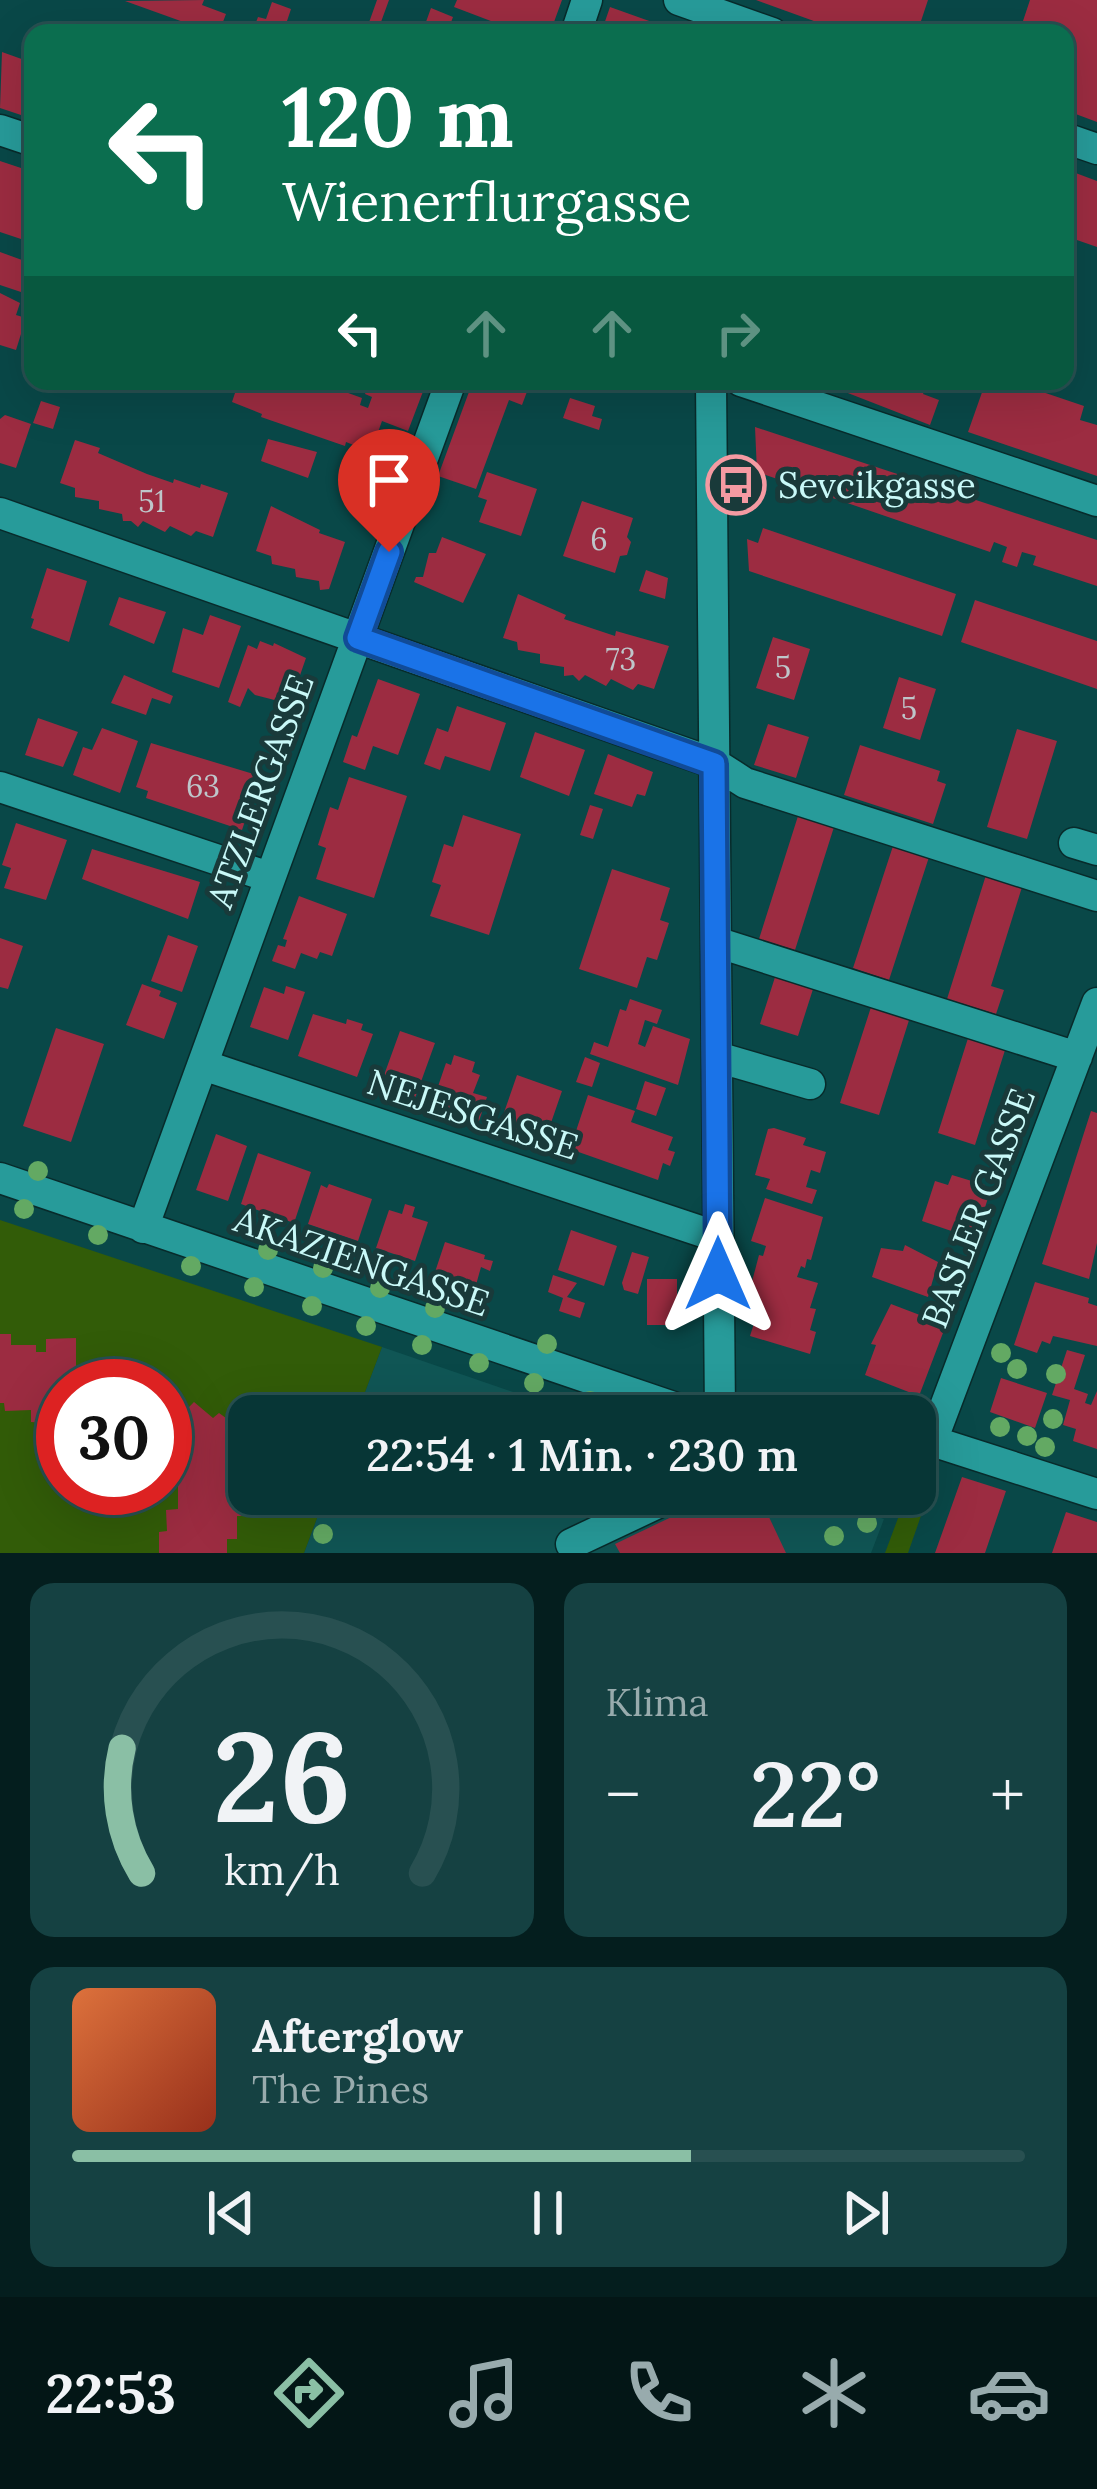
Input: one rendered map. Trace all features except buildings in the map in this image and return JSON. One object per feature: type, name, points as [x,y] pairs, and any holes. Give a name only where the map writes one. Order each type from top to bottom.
[{"type":"street","points":[[680,0],[747,24]]},
{"type":"street","name":"ATZLERGASSE","points":[[143,1228],[448,390]]},
{"type":"street","points":[[711,390],[720,1395]]},
{"type":"street","points":[[769,390],[1097,501]]},
{"type":"street","points":[[0,513],[714,764],[745,783],[1097,896]]},
{"type":"street","points":[[0,787],[268,877]]},
{"type":"street","points":[[716,942],[1077,1057]]},
{"type":"street","name":"BASLER GASSE","points":[[936,1410],[1097,1003]]},
{"type":"street","points":[[717,1057],[811,1084]]},
{"type":"street","name":"NEJESGASSE","points":[[203,1065],[718,1237]]},
{"type":"street","name":"AKAZIENGASSE","points":[[0,1178],[638,1395]]},
{"type":"street","points":[[936,1444],[1097,1494]]},
{"type":"street","points":[[572,1544],[633,1515]]},
{"type":"shaded area","points":[[382,1347],[522,1395],[364,1395]]},
{"type":"shaded area","points":[[318,1515],[872,1515],[884,1519],[871,1553],[304,1553]]},
{"type":"green space","points":[[0,1220],[382,1347],[364,1395],[228,1395],[228,1515],[318,1515],[304,1553],[0,1553]]},
{"type":"green space","points":[[899,1515],[921,1515],[908,1553],[885,1553]]},
{"type":"place","name":"Sevcikgasse","points":[[736,485]]},
{"type":"route","points":[[389,552],[358,638],[714,764],[718,1274]]}]
